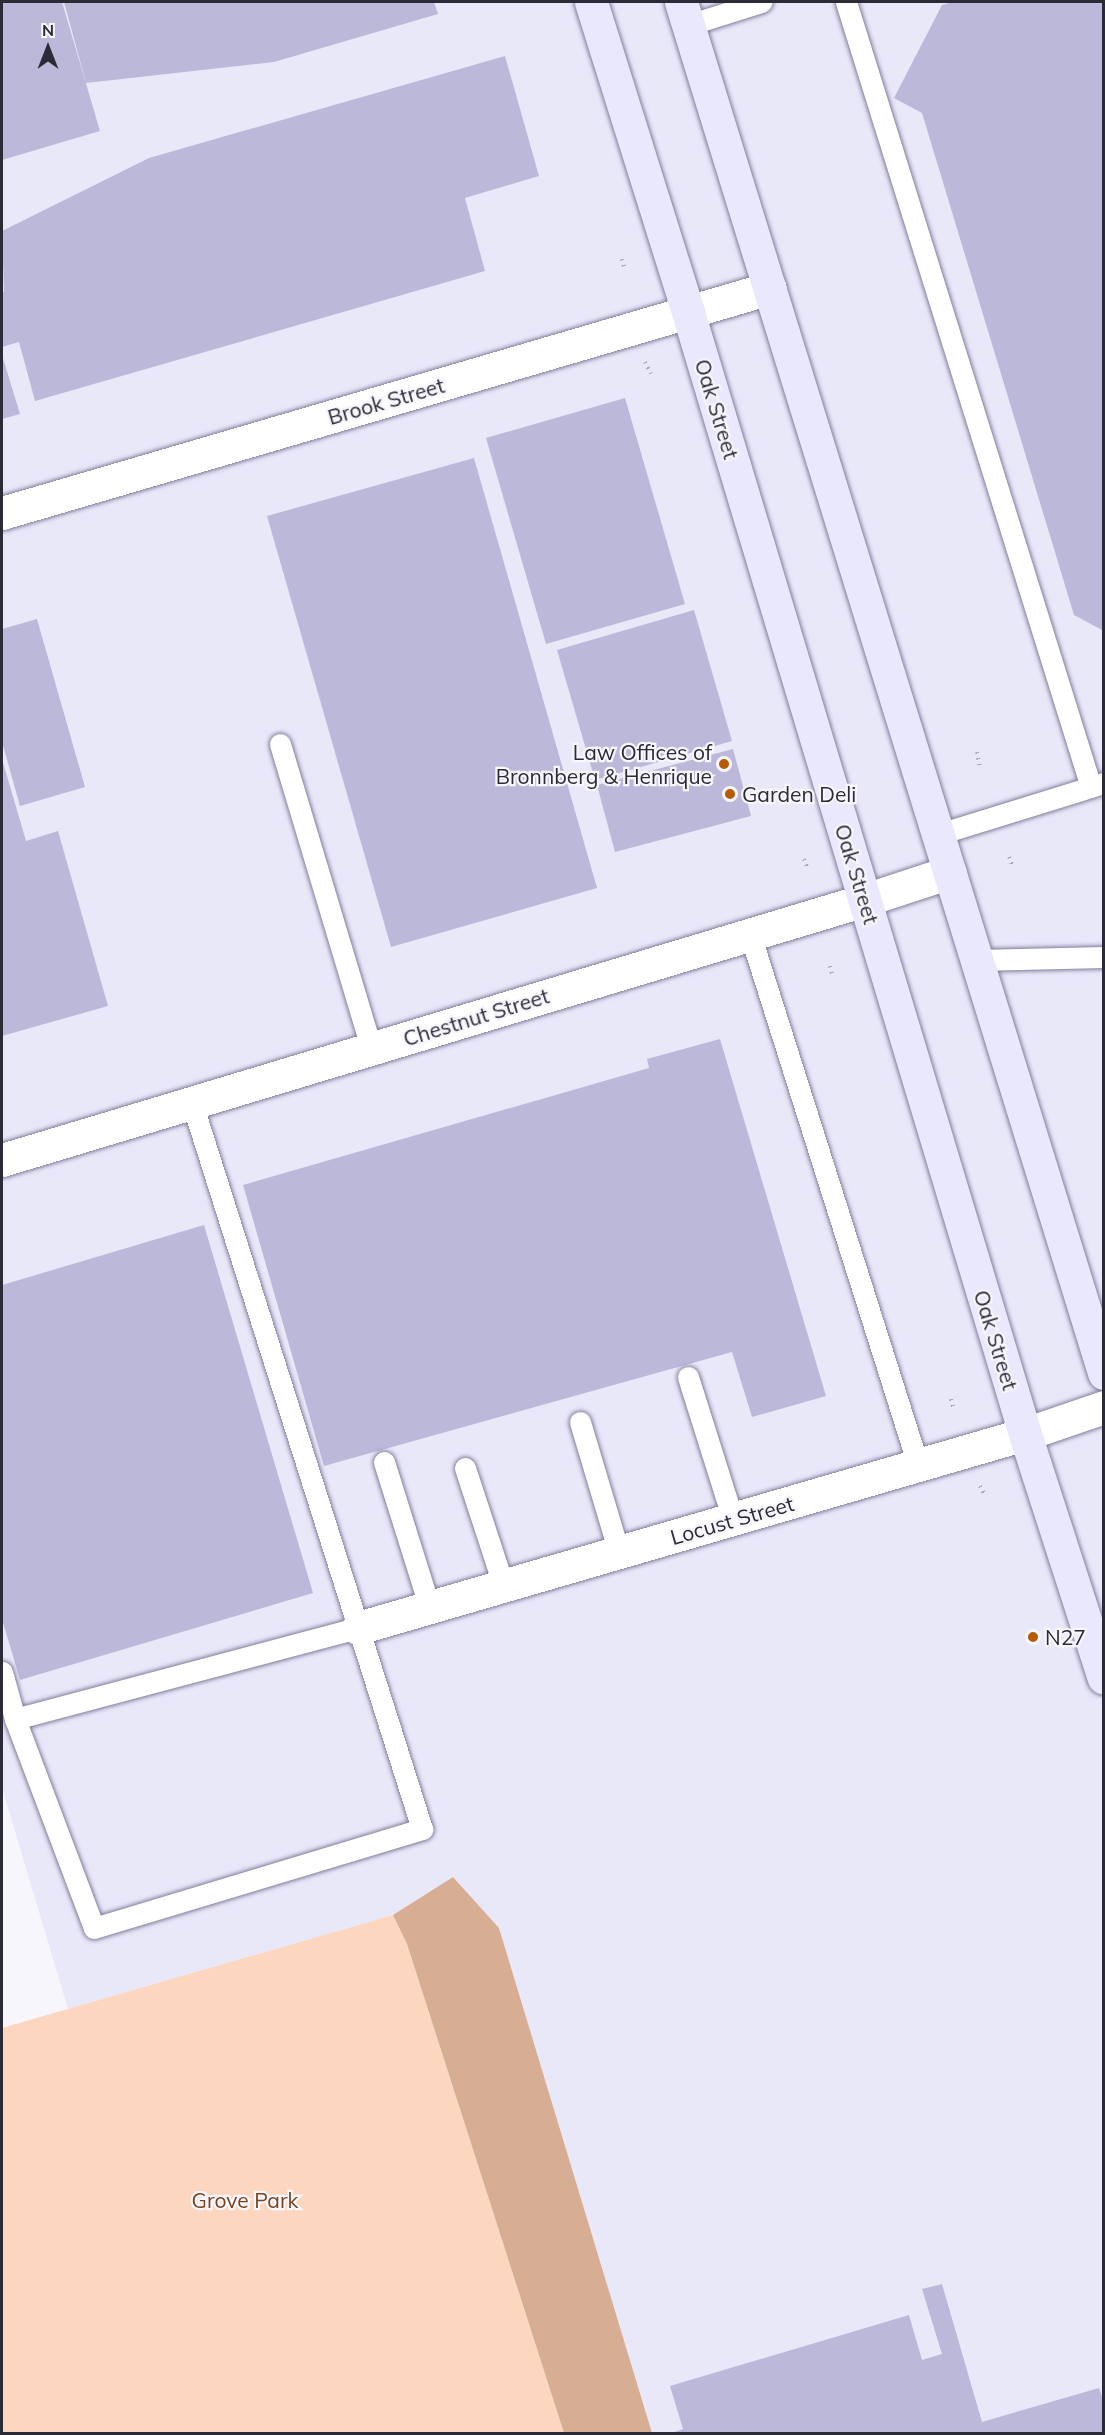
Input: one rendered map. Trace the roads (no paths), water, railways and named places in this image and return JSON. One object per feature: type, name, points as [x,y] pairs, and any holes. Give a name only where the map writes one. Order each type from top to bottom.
[{"type":"street","name":"Oak Street","points":[[591,2],[688,312],[1024,1434],[1104,1678]]},
{"type":"street","points":[[684,13],[1104,1373]]},
{"type":"street","name":"Brook Street","points":[[2,513],[770,288]]},
{"type":"street","name":"Chestnut Street","points":[[2,1160],[865,900],[950,872]]},
{"type":"street","name":"Locust Street","points":[[358,1628],[430,1609],[1024,1434],[1104,1407]]},
{"type":"lane","points":[[684,13],[761,2]]},
{"type":"lane","points":[[846,2],[1097,785],[939,834]]},
{"type":"lane","points":[[280,744],[371,1048]]},
{"type":"lane","points":[[750,934],[918,1465]]},
{"type":"lane","points":[[977,960],[1104,957]]},
{"type":"lane","points":[[2,1672],[15,1719],[94,1928],[422,1829],[192,1103]]},
{"type":"lane","points":[[688,1377],[733,1520]]},
{"type":"lane","points":[[580,1422],[619,1553]]},
{"type":"lane","points":[[384,1462],[430,1609]]},
{"type":"lane","points":[[465,1468],[504,1587]]},
{"type":"lane","points":[[15,1719],[358,1628]]},
{"type":"place","name":"Law Offices of Bronnberg & Henrique","points":[[724,764]]},
{"type":"place","name":"Garden Deli","points":[[730,794]]},
{"type":"place","name":"N27","points":[[1033,1637]]},
{"type":"park label","name":"Grove Park","points":[[245,2200]]}]
